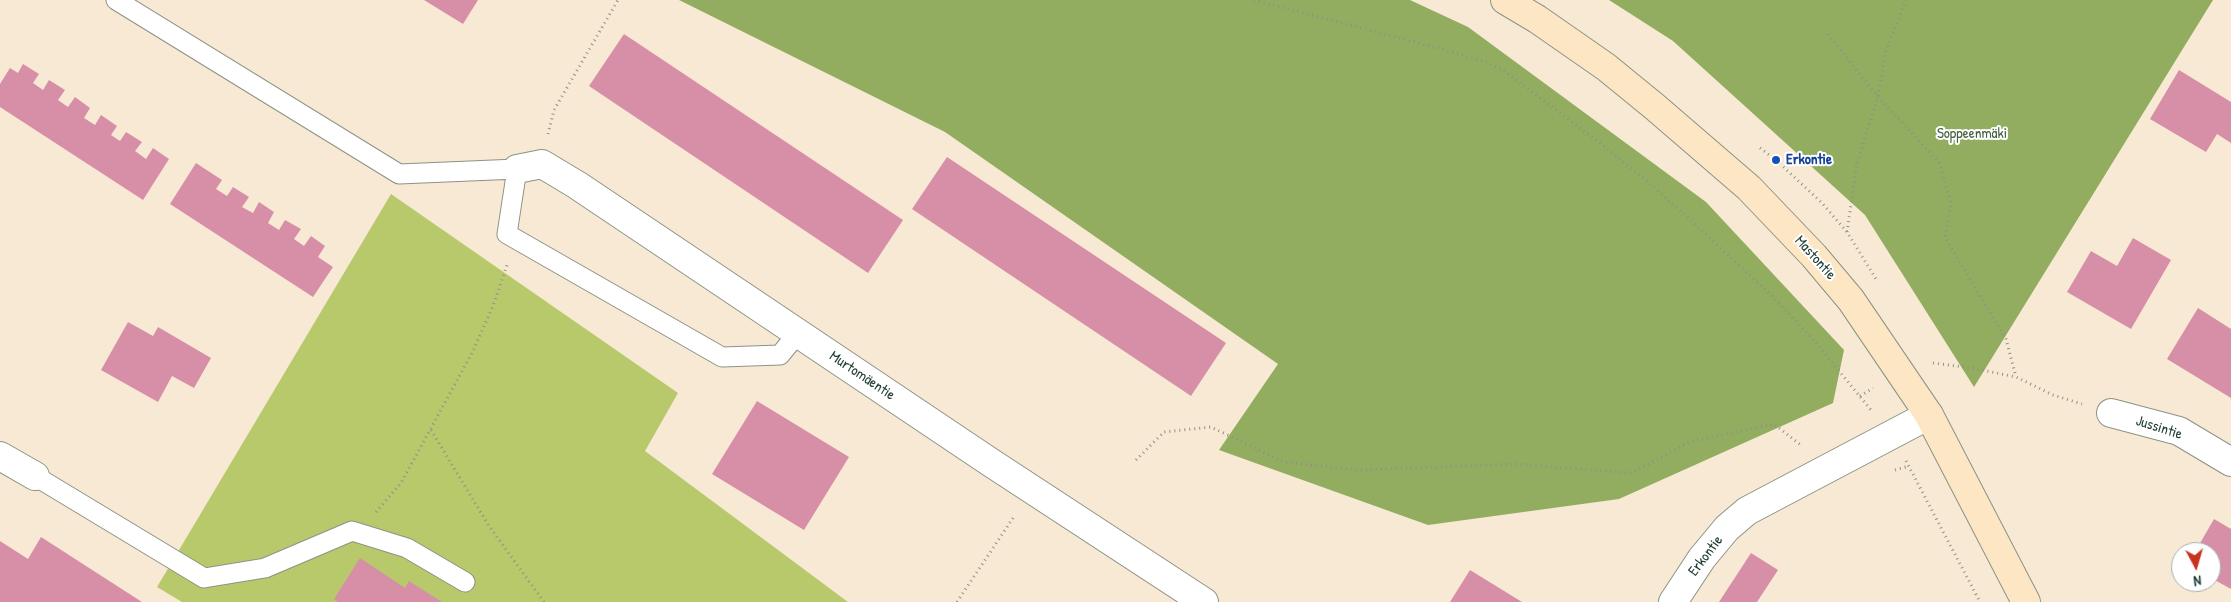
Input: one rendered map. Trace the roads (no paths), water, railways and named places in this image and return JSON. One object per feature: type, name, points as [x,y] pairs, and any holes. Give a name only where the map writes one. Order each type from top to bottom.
[{"type":"main road","name":"Mastontie","points":[[1505,0],[1536,19],[1606,68],[1749,188],[1814,256],[1851,300],[1929,415],[2026,602]]},
{"type":"street","name":"Murtomäentie","points":[[529,167],[577,184],[1032,490],[1204,602]]},
{"type":"street","name":"Jussintie","points":[[2111,413],[2179,432],[2231,462]]},
{"type":"street","name":"Erkontie","points":[[1673,602],[1702,558],[1727,528],[1747,511],[1929,415]]},
{"type":"street","points":[[0,456],[35,476]]},
{"type":"lane","points":[[116,0],[399,174],[529,167],[507,234],[722,356],[780,355],[798,333]]},
{"type":"lane","points":[[35,476],[204,578],[265,568],[352,531],[407,548],[465,582]]},
{"type":"place","name":"Erkontie","points":[[1776,160]]},
{"type":"park label","name":"Soppeenmäki","points":[[1972,134]]}]
